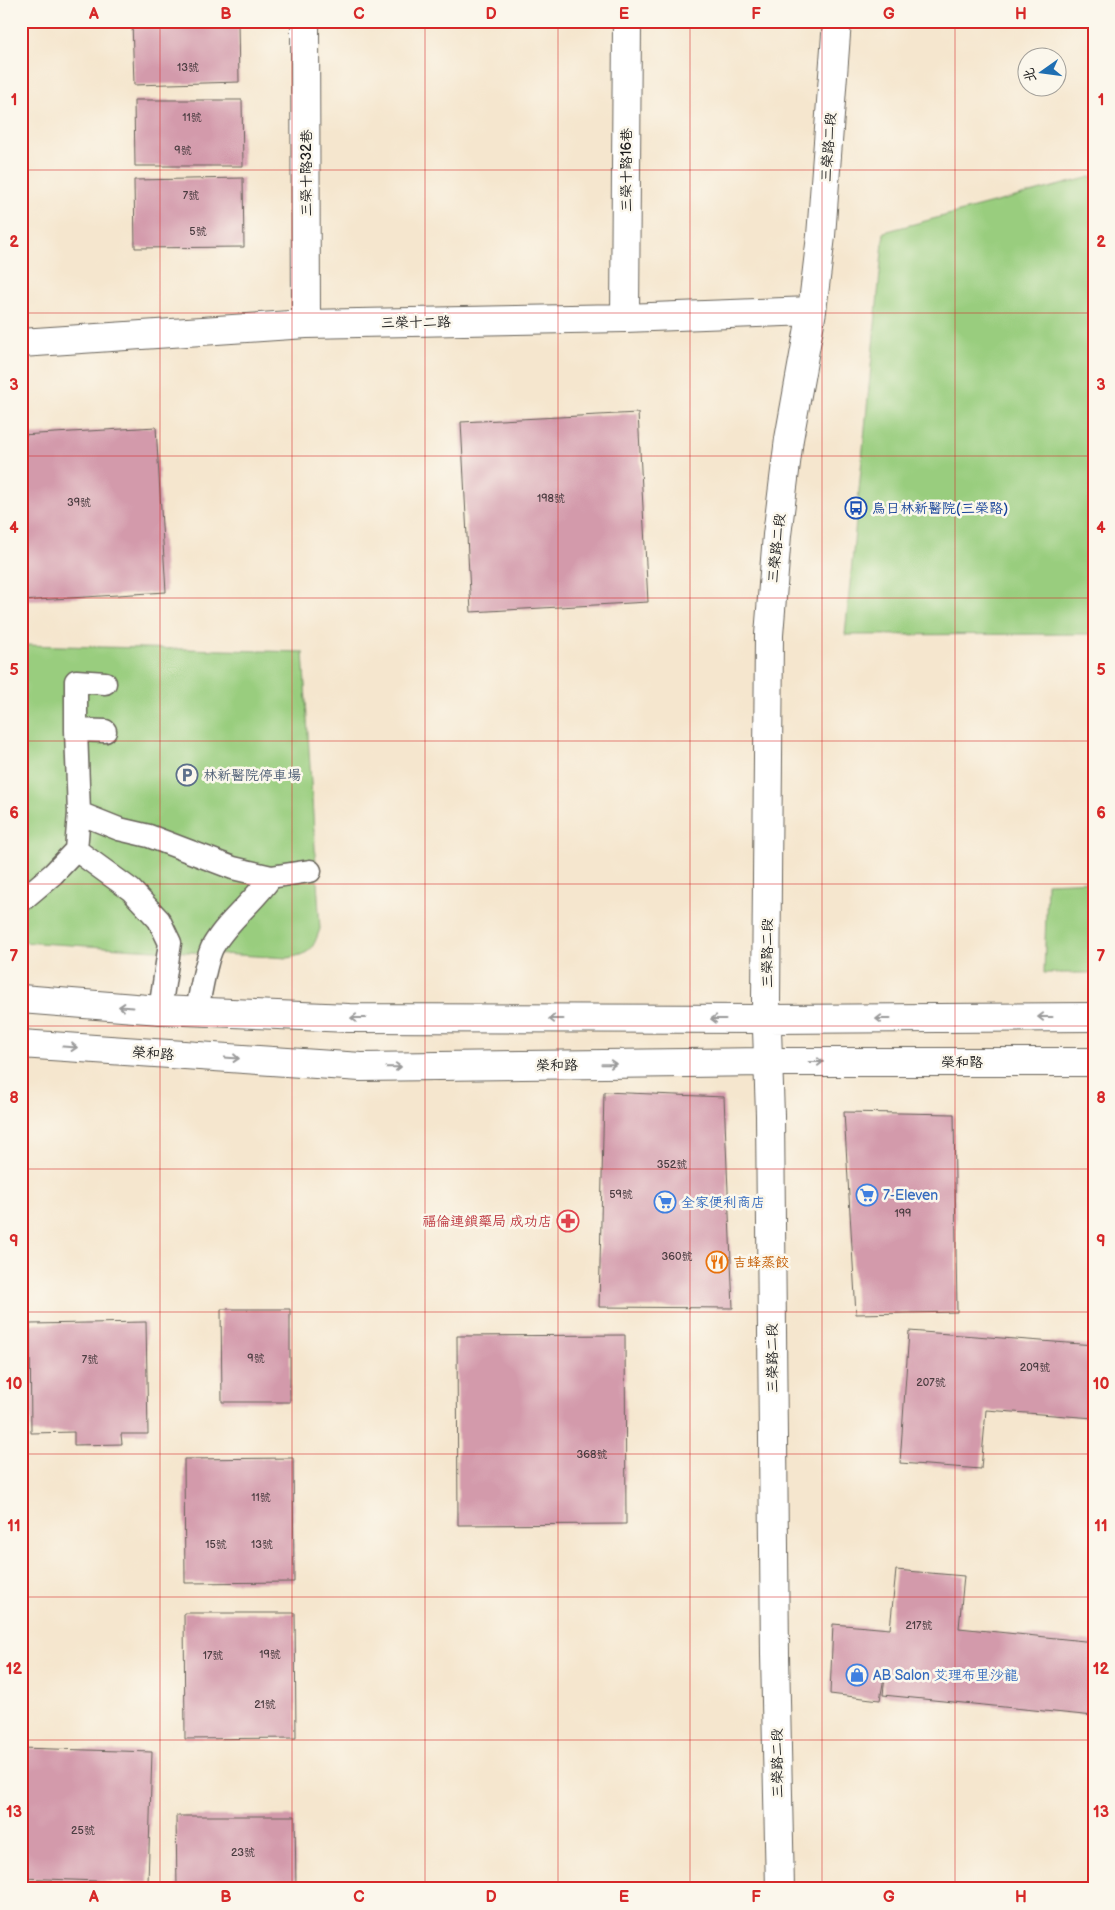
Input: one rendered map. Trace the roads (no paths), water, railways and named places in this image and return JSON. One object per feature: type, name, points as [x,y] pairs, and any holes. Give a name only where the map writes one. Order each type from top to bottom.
[{"type":"street","name":"三榮十路32巷","points":[[305,21],[306,324]]},
{"type":"street","name":"三榮十路16巷","points":[[625,318],[626,21]]},
{"type":"street","name":"三榮路二段","points":[[780,1889],[775,1654],[770,1115],[767,1062],[769,635],[777,534],[789,439],[812,311],[821,236],[837,21]]},
{"type":"street","name":"三榮十二路","points":[[21,343],[306,324],[625,318],[812,311]]},
{"type":"street","points":[[21,1000],[160,1010],[349,1018],[767,1020],[1094,1017]]},
{"type":"street","name":"榮和路","points":[[21,1044],[361,1067],[767,1062],[1094,1062]]},
{"type":"lane","points":[[21,901],[53,874],[76,850],[79,813],[76,681],[105,683]]},
{"type":"lane","points":[[76,730],[105,730]]},
{"type":"lane","points":[[79,813],[119,829],[149,836],[233,868],[271,877],[310,871]]},
{"type":"lane","points":[[76,850],[130,890],[159,920],[170,943],[160,1010]]},
{"type":"lane","points":[[197,1011],[212,948],[226,927],[261,892],[271,877]]},
{"type":"place","name":"烏日林新醫院(三榮路)","points":[[856,508]]},
{"type":"place","name":"林新醫院停車場","points":[[187,775]]},
{"type":"place","name":"7-Eleven","points":[[867,1195]]},
{"type":"place","name":"全家便利商店","points":[[665,1202]]},
{"type":"place","name":"福倫連鎖藥局 成功店","points":[[568,1221]]},
{"type":"place","name":"吉蜂蒸餃","points":[[717,1262]]},
{"type":"place","name":"AB Salon 艾理布里沙龍","points":[[857,1675]]}]
